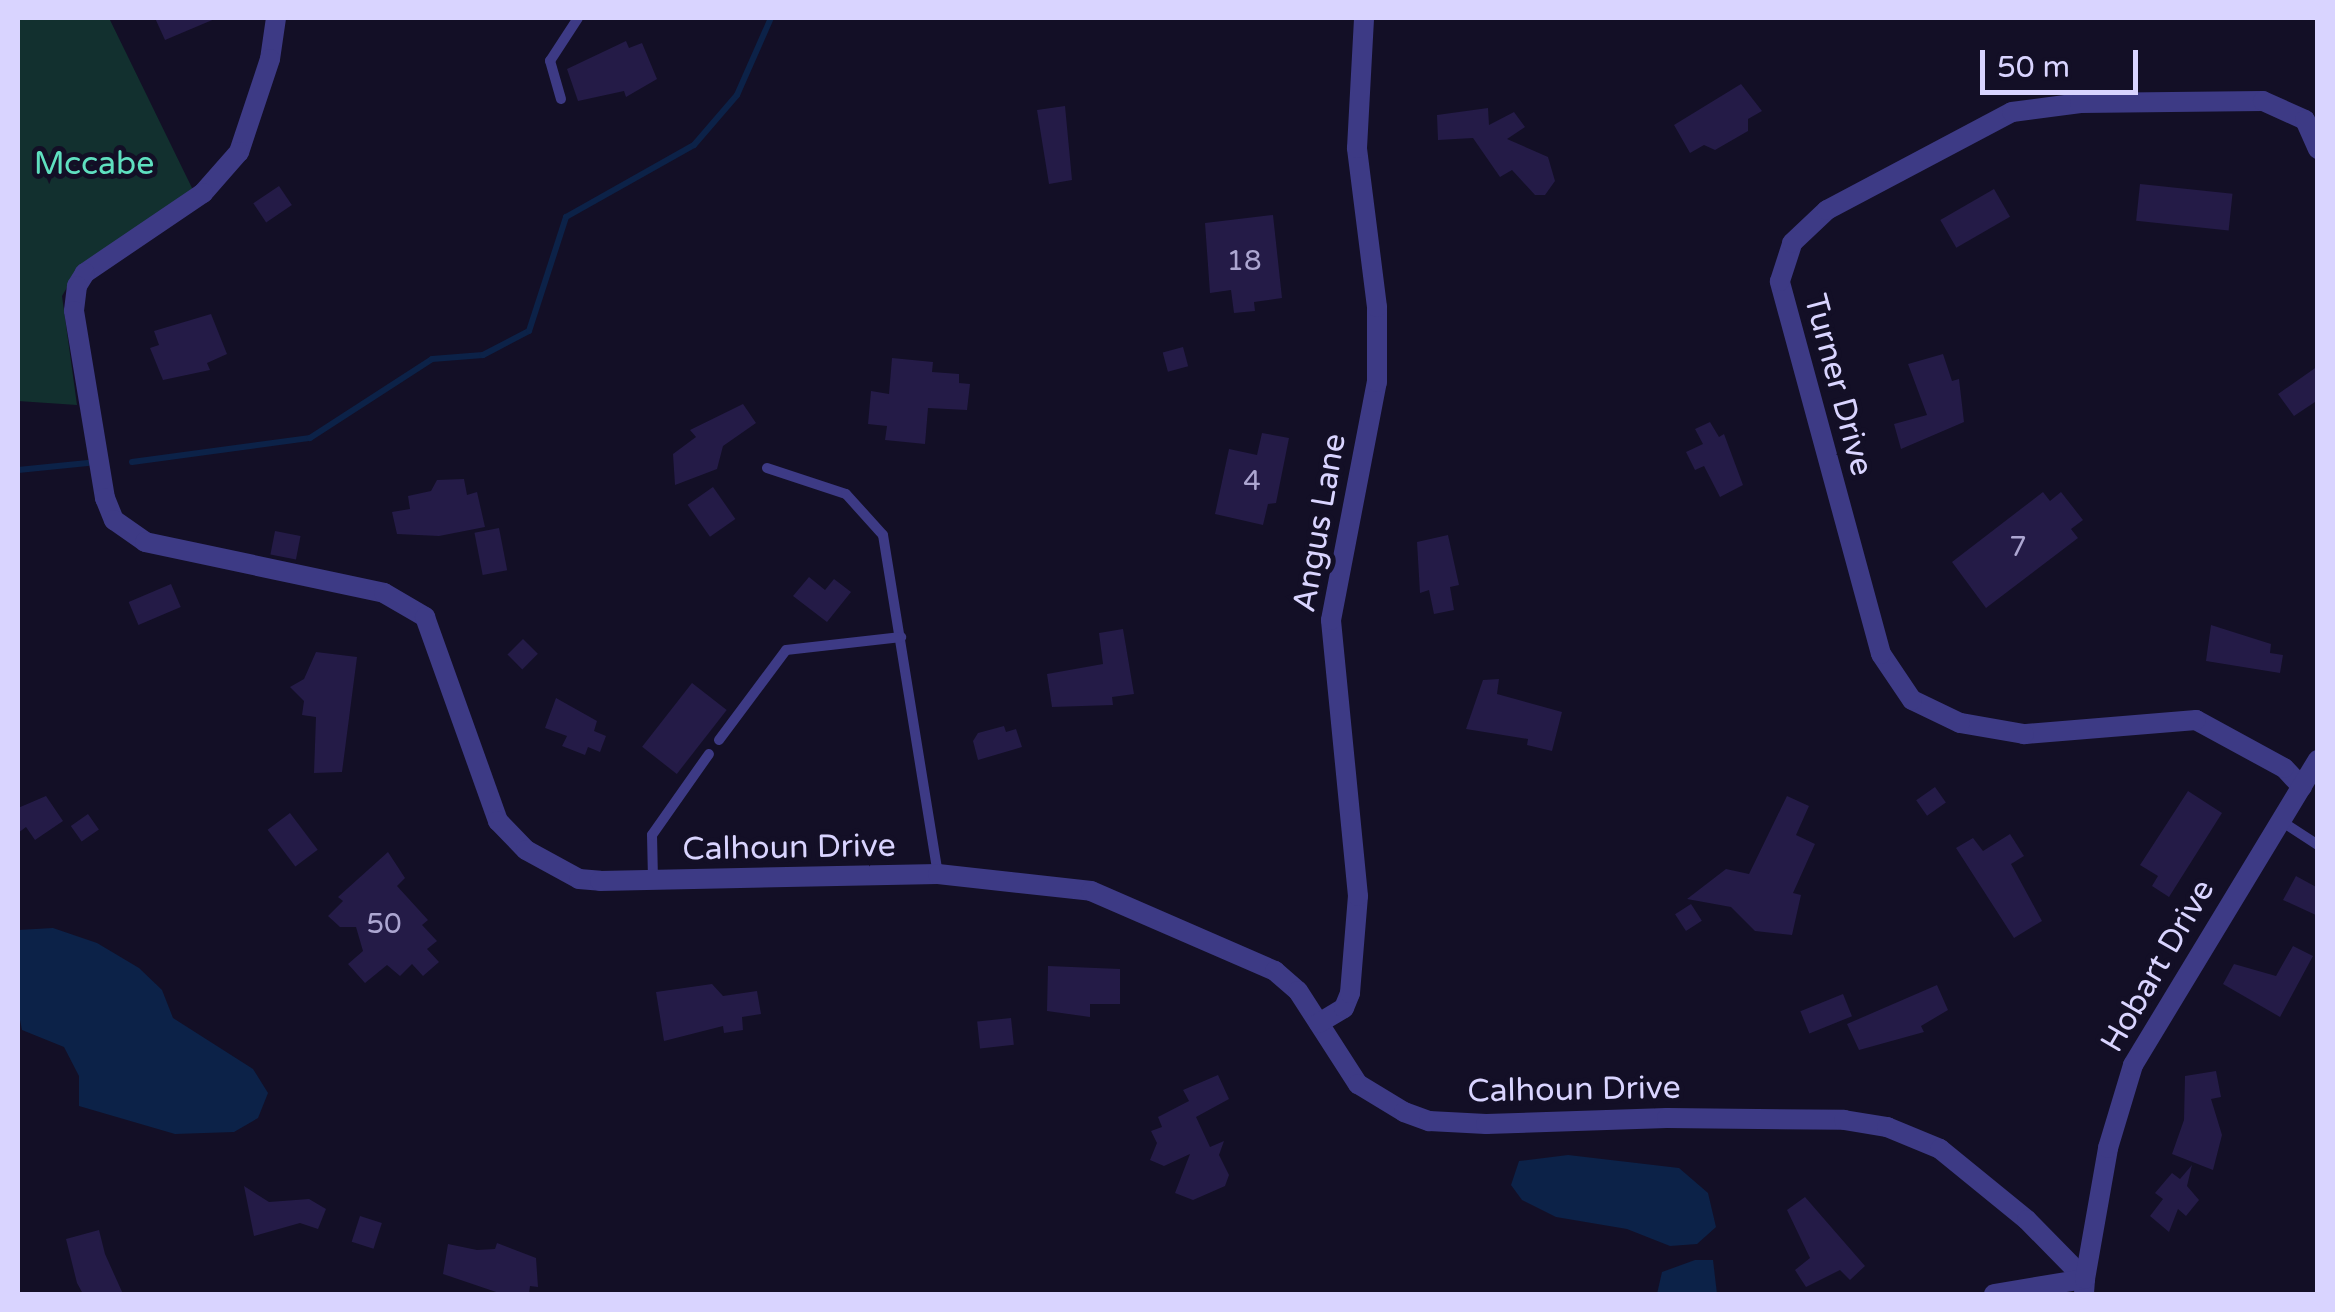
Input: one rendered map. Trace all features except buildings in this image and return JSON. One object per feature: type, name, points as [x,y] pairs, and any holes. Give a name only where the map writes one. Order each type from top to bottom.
[{"type":"street","name":"Calhoun Drive","points":[[276,18],[270,58],[239,152],[204,193],[85,272],[77,286],[74,312],[110,509],[127,534],[144,542],[322,576],[413,608],[436,634],[498,821],[511,838],[579,879],[938,874],[1062,885],[1118,902],[1275,971],[1319,1022],[1358,1084],[1429,1121],[1844,1120],[1913,1135],[1968,1170],[2084,1287]]},
{"type":"street","name":"Angus Lane","points":[[1319,1022],[1344,1008],[1350,993],[1358,896],[1331,620],[1377,382],[1378,306],[1357,148],[1364,18]]},
{"type":"street","name":"Turner Drive","points":[[2302,787],[2284,768],[2196,720],[2024,734],[1960,724],[1912,700],[1881,654],[1780,281],[1792,243],[1827,210],[2012,112],[2080,103],[2263,101],[2306,120],[2318,150]]},
{"type":"street","name":"Hobart Drive","points":[[2084,1287],[2108,1148],[2133,1065],[2318,760]]},
{"type":"street","points":[[1994,1294],[2084,1287]]},
{"type":"lane","points":[[561,99],[550,60],[578,18]]},
{"type":"lane","points":[[767,468],[846,494],[875,521],[901,637],[938,874]]},
{"type":"lane","points":[[720,740],[786,650],[901,637]]},
{"type":"lane","points":[[653,880],[652,834],[709,754]]},
{"type":"lane","points":[[2280,820],[2318,845]]},
{"type":"green space","name":"Mccabe","points":[[18,18],[109,18],[193,190],[72,279],[62,296],[77,405],[18,401]]},
{"type":"water","points":[[53,928],[97,943],[139,968],[162,990],[173,1018],[253,1069],[268,1093],[258,1118],[234,1132],[175,1134],[79,1106],[79,1076],[64,1047],[22,1030],[20,1020],[18,930]]},
{"type":"water","points":[[1568,1155],[1679,1168],[1708,1193],[1716,1227],[1697,1244],[1670,1246],[1627,1229],[1556,1217],[1522,1200],[1511,1185],[1519,1161]]},
{"type":"water","points":[[1695,1260],[1713,1260],[1717,1294],[1657,1294],[1662,1272]]},
{"type":"waterway","points":[[132,462],[310,438],[432,359],[483,355],[529,331],[566,217],[694,145],[737,95],[771,18]]},
{"type":"waterway","points":[[18,470],[88,463]]}]
